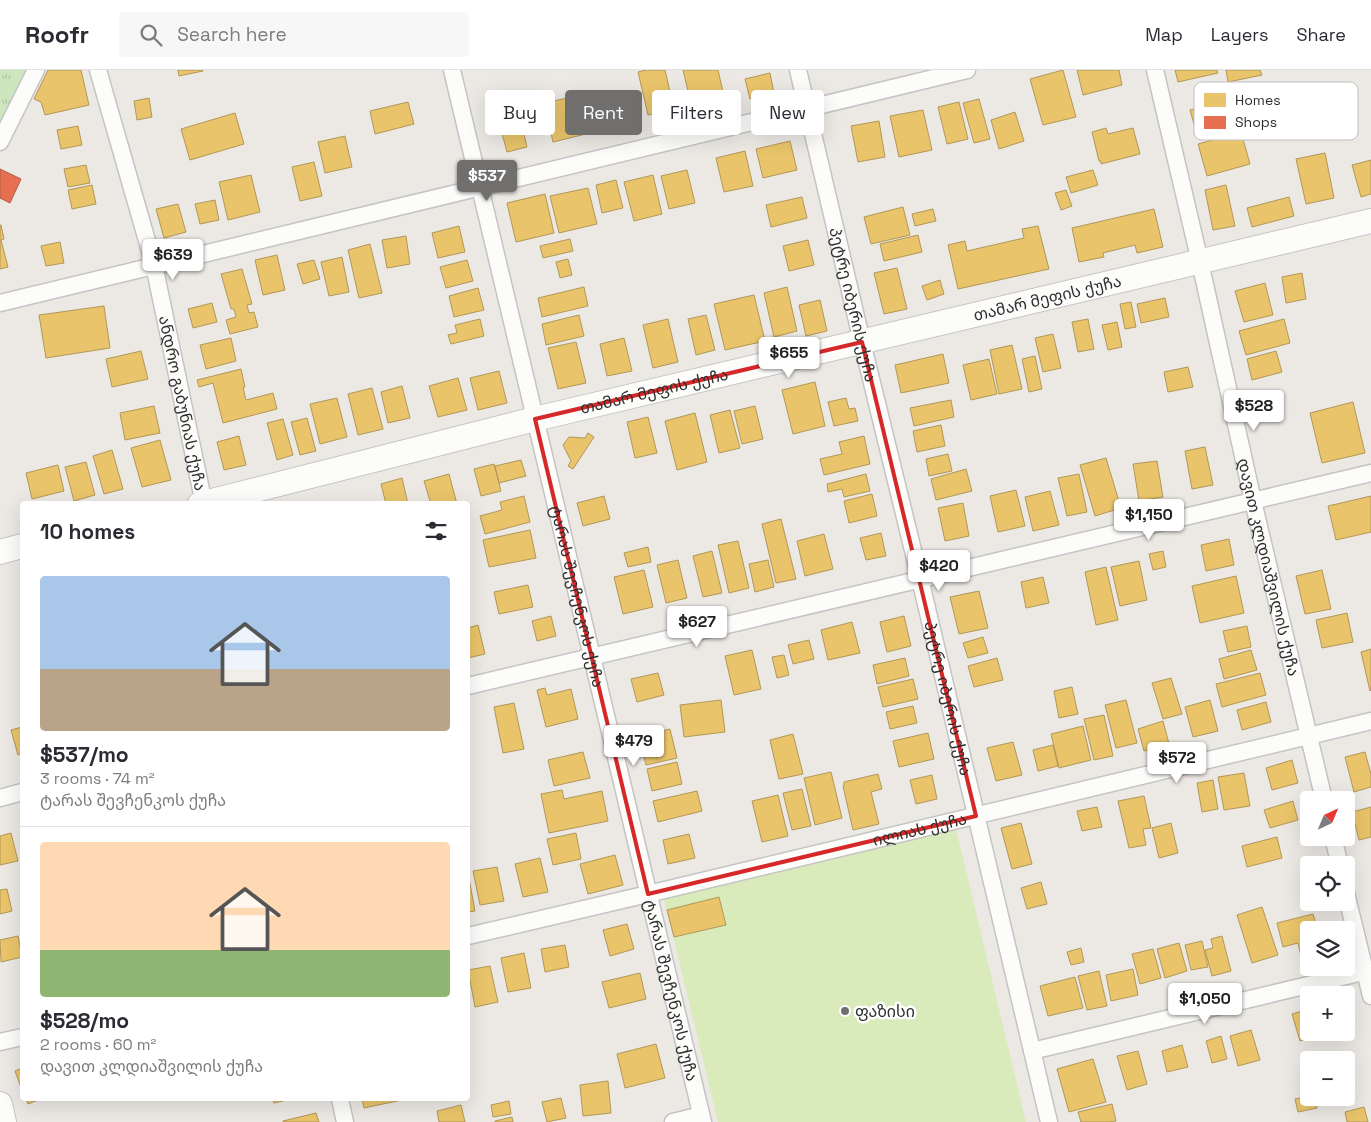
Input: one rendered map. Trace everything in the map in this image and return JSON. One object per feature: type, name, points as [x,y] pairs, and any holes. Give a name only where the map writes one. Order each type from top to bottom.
[{"type":"street","points":[[0,142],[36,70]]},
{"type":"street","name":"ანდრო გაბუნიას ქუჩა","points":[[98,70],[154,265],[203,501]]},
{"type":"street","name":"ტარას შევჩენკოს ქუჩა","points":[[452,70],[702,1119]]},
{"type":"street","name":"პეტრე იბერის ქუჩა","points":[[798,70],[803,90]]},
{"type":"street","points":[[824,105],[967,70]]},
{"type":"street","name":"დავით კლდიაშვილის ქუჩა","points":[[1155,70],[1253,501],[1322,791]]},
{"type":"street","points":[[0,302],[751,123]]},
{"type":"street","name":"პეტრე იბერის ქუჩა","points":[[813,135],[1049,1122]]},
{"type":"street","name":"თამარ მეფის ქუჩა","points":[[211,501],[535,419],[1371,221]]},
{"type":"street","points":[[470,686],[1371,473]]},
{"type":"street","points":[[0,552],[20,547]]},
{"type":"street","name":"ილიას ქუჩა","points":[[470,936],[1371,721]]},
{"type":"street","points":[[0,798],[20,793]]},
{"type":"street","points":[[1351,911],[1368,970],[1371,996]]},
{"type":"street","points":[[1032,1050],[1368,970]]},
{"type":"street","points":[[0,1042],[20,1037]]},
{"type":"street","points":[[340,1101],[345,1122]]},
{"type":"street","points":[[0,1104],[4,1122]]},
{"type":"street","points":[[673,1122],[702,1119]]},
{"type":"highlighted area","points":[[862,342],[976,816],[648,894],[535,419]]},
{"type":"green space","points":[[0,70],[27,70],[0,124]]},
{"type":"green space","name":"ფაზისი","points":[[956,829],[1026,1122],[718,1122],[664,899]]},
{"type":"building: Homes","points":[[48,70],[81,70],[89,105],[45,115],[41,102],[34,99]]},
{"type":"building: Homes","points":[[178,70],[203,70],[203,71],[179,76]]},
{"type":"building: Homes","points":[[665,70],[670,90],[652,90],[652,114],[648,115],[638,72]]},
{"type":"building: Homes","points":[[683,70],[718,70],[723,90],[688,90]]},
{"type":"building: Homes","points":[[1063,70],[1076,117],[1043,125],[1030,79]]},
{"type":"building: Homes","points":[[1077,70],[1119,70],[1122,85],[1083,95]]},
{"type":"building: Homes","points":[[1175,70],[1217,70],[1218,73],[1178,82]]},
{"type":"building: Homes","points":[[1226,70],[1260,70],[1262,75],[1228,82]]},
{"type":"building: Homes","points":[[770,73],[773,90],[751,90],[750,99],[745,79]]},
{"type":"building: Homes","points":[[149,98],[152,117],[137,120],[134,101]]},
{"type":"building: Homes","points":[[565,98],[565,135],[582,135],[553,142],[551,135],[555,135],[555,101]]},
{"type":"building: Homes","points":[[979,99],[990,139],[974,143],[963,103]]},
{"type":"building: Homes","points":[[408,102],[414,124],[375,134],[370,111]]},
{"type":"building: Homes","points":[[959,102],[968,139],[947,144],[938,107]]},
{"type":"building: Homes","points":[[1194,109],[1194,124],[1190,110]]},
{"type":"building: Homes","points":[[923,110],[932,150],[899,157],[890,116]]},
{"type":"building: Homes","points":[[1015,112],[1024,141],[999,149],[991,120]]},
{"type":"building: Homes","points":[[235,113],[244,144],[190,160],[181,129]]},
{"type":"building: Homes","points":[[879,121],[885,157],[858,162],[851,126]]},
{"type":"building: Homes","points":[[78,126],[82,145],[61,149],[57,130]]},
{"type":"building: Homes","points":[[1106,128],[1108,134],[1133,128],[1140,154],[1101,164],[1092,132]]},
{"type":"building: Homes","points":[[502,135],[524,135],[527,147],[507,152]]},
{"type":"building: Homes","points":[[345,136],[352,167],[325,173],[318,142]]},
{"type":"building: Homes","points":[[1212,140],[1243,140],[1250,164],[1207,176],[1198,144]]},
{"type":"building: Homes","points":[[790,141],[797,170],[763,178],[756,149]]},
{"type":"building: Homes","points":[[745,151],[753,186],[724,192],[716,158]]},
{"type":"building: Homes","points":[[1325,153],[1334,198],[1306,204],[1296,159]]},
{"type":"building: Homes","points":[[1371,160],[1371,194],[1361,197],[1352,165]]},
{"type":"building: Homes","points":[[314,162],[322,196],[300,201],[292,167]]},
{"type":"building: Homes","points":[[86,165],[90,183],[68,187],[64,169]]},
{"type":"building: Homes","points":[[687,170],[695,203],[669,209],[661,176]]},
{"type":"building: Homes","points":[[1093,170],[1098,185],[1071,193],[1066,177]]},
{"type":"building: Homes","points":[[251,175],[260,212],[228,220],[219,182]]},
{"type":"building: Homes","points":[[653,175],[662,214],[634,221],[624,182]]},
{"type":"building: Homes","points":[[616,180],[623,208],[602,213],[596,185]]},
{"type":"building: Homes","points":[[92,185],[96,204],[72,209],[68,190]]},
{"type":"building: Homes","points":[[1226,185],[1235,226],[1213,230],[1205,190]]},
{"type":"building: Homes","points":[[588,188],[597,224],[559,233],[550,196]]},
{"type":"building: Homes","points":[[1066,190],[1072,206],[1061,210],[1055,193]]},
{"type":"building: Homes","points":[[545,194],[554,233],[516,242],[507,203]]},
{"type":"building: Homes","points":[[802,197],[807,218],[771,227],[766,205]]},
{"type":"building: Homes","points":[[1289,197],[1294,216],[1252,227],[1247,208]]},
{"type":"building: Homes","points":[[215,200],[219,220],[200,224],[195,204]]},
{"type":"building: Homes","points":[[178,204],[186,232],[164,238],[156,209]]},
{"type":"building: Homes","points":[[903,207],[910,235],[871,244],[864,217]]},
{"type":"building: Homes","points":[[933,209],[936,221],[915,226],[912,214]]},
{"type":"building: Homes","points":[[1154,209],[1163,247],[1137,253],[1135,245],[1103,253],[1104,257],[1079,262],[1072,228]]},
{"type":"building: Homes","points":[[0,225],[4,239],[1,240],[8,267],[0,269]]},
{"type":"building: Homes","points":[[459,226],[465,252],[438,258],[432,233]]},
{"type":"building: Homes","points":[[1038,226],[1049,269],[958,289],[948,245],[965,241],[967,251],[1024,238],[1022,229]]},
{"type":"building: Homes","points":[[918,235],[922,252],[884,261],[880,244]]},
{"type":"building: Homes","points":[[406,236],[410,264],[387,268],[382,240]]},
{"type":"building: Homes","points":[[570,239],[573,251],[543,258],[540,246]]},
{"type":"building: Homes","points":[[808,240],[814,265],[789,271],[783,246]]},
{"type":"building: Homes","points":[[60,242],[64,263],[46,266],[41,246]]},
{"type":"building: Homes","points":[[370,244],[382,293],[359,298],[348,250]]},
{"type":"building: Homes","points":[[277,255],[285,290],[263,295],[255,260]]},
{"type":"building: Homes","points":[[342,257],[349,292],[329,296],[321,262]]},
{"type":"building: Homes","points":[[568,259],[572,275],[560,278],[556,262]]},
{"type":"building: Homes","points":[[314,260],[320,279],[303,284],[297,264]]},
{"type":"building: Homes","points":[[467,260],[473,281],[446,288],[440,267]]},
{"type":"building: Homes","points":[[897,268],[907,309],[884,314],[874,273]]},
{"type":"building: Homes","points":[[242,269],[252,304],[247,305],[249,313],[254,312],[258,327],[230,334],[226,320],[236,317],[234,309],[231,309],[221,274]]},
{"type":"building: Homes","points":[[1302,273],[1306,299],[1286,303],[1282,277]]},
{"type":"building: Homes","points":[[940,280],[944,294],[927,300],[922,286]]},
{"type":"building: Homes","points":[[1265,283],[1273,315],[1244,322],[1235,291]]},
{"type":"building: Homes","points":[[584,287],[588,306],[542,317],[538,298]]},
{"type":"building: Homes","points":[[787,287],[797,331],[774,337],[764,293]]},
{"type":"building: Homes","points":[[478,288],[484,310],[454,317],[449,296]]},
{"type":"building: Homes","points":[[754,295],[765,341],[725,350],[714,304]]},
{"type":"building: Homes","points":[[1165,298],[1169,317],[1141,323],[1137,304]]},
{"type":"building: Homes","points":[[820,300],[827,331],[806,336],[799,305]]},
{"type":"building: Homes","points":[[1131,302],[1136,327],[1125,329],[1120,304]]},
{"type":"building: Homes","points":[[212,303],[217,322],[193,328],[188,309]]},
{"type":"building: Homes","points":[[104,306],[110,348],[46,358],[39,315]]},
{"type":"building: Homes","points":[[579,315],[584,336],[546,345],[542,324]]},
{"type":"building: Homes","points":[[706,315],[715,350],[696,355],[688,319]]},
{"type":"building: Homes","points":[[480,319],[484,336],[451,344],[448,335],[457,333],[455,325]]},
{"type":"building: Homes","points":[[668,319],[678,362],[653,368],[643,325]]},
{"type":"building: Homes","points":[[1088,319],[1094,349],[1078,352],[1072,322]]},
{"type":"building: Homes","points":[[1284,319],[1290,343],[1246,355],[1239,331]]},
{"type":"building: Homes","points":[[1117,322],[1122,347],[1108,350],[1102,325]]},
{"type":"building: Homes","points":[[1053,334],[1061,368],[1043,372],[1035,338]]},
{"type":"building: Homes","points":[[231,338],[236,361],[206,369],[200,345]]},
{"type":"building: Homes","points":[[624,338],[632,371],[607,376],[600,344]]},
{"type":"building: Homes","points":[[576,342],[586,383],[558,389],[548,348]]},
{"type":"building: Homes","points":[[1012,345],[1022,389],[999,394],[990,350]]},
{"type":"building: Homes","points":[[141,351],[148,379],[112,387],[106,359]]},
{"type":"building: Homes","points":[[1276,351],[1282,372],[1252,380],[1247,359]]},
{"type":"building: Homes","points":[[943,354],[949,383],[901,393],[895,365]]},
{"type":"building: Homes","points":[[1035,356],[1042,389],[1029,392],[1022,359]]},
{"type":"building: Homes","points":[[989,359],[997,394],[971,400],[963,365]]},
{"type":"building: Homes","points":[[1188,367],[1193,387],[1168,392],[1164,372]]},
{"type":"building: Homes","points":[[241,369],[246,400],[273,393],[277,409],[223,423],[213,383],[199,387],[197,380]]},
{"type":"building: Homes","points":[[499,371],[507,403],[478,410],[470,378]]},
{"type":"building: Homes","points":[[458,378],[467,410],[438,417],[429,386]]},
{"type":"building: Homes","points":[[815,382],[825,426],[793,434],[782,390]]},
{"type":"building: Homes","points":[[402,386],[410,418],[388,423],[381,392]]},
{"type":"building: Homes","points":[[372,388],[383,429],[358,435],[348,394]]},
{"type":"building: Homes","points":[[337,398],[347,437],[320,444],[310,404]]},
{"type":"building: Homes","points":[[846,398],[849,409],[855,408],[858,421],[834,426],[828,402]]},
{"type":"building: Homes","points":[[951,400],[954,417],[914,426],[910,408]]},
{"type":"building: Homes","points":[[1353,402],[1365,453],[1322,463],[1310,413]]},
{"type":"building: Homes","points":[[154,406],[160,433],[125,440],[120,413]]},
{"type":"building: Homes","points":[[755,406],[763,439],[742,444],[734,411]]},
{"type":"building: Homes","points":[[730,410],[740,448],[719,453],[710,415]]},
{"type":"building: Homes","points":[[695,413],[707,462],[677,470],[665,421]]},
{"type":"building: Homes","points":[[648,417],[657,453],[635,458],[627,422]]},
{"type":"building: Homes","points":[[307,418],[316,451],[300,455],[291,422]]},
{"type":"building: Homes","points":[[283,419],[293,455],[277,460],[267,423]]},
{"type":"building: Homes","points":[[941,425],[945,446],[917,452],[913,431]]},
{"type":"building: Homes","points":[[588,433],[594,437],[573,469],[568,466],[571,461],[563,445],[569,437],[585,438]]},
{"type":"building: Homes","points":[[239,436],[246,465],[224,470],[217,442]]},
{"type":"building: Homes","points":[[864,436],[870,464],[824,475],[820,459],[842,454],[839,442]]},
{"type":"building: Homes","points":[[160,440],[171,480],[142,487],[131,448]]},
{"type":"building: Homes","points":[[1205,447],[1213,485],[1192,489],[1185,451]]},
{"type":"building: Homes","points":[[112,450],[123,489],[104,494],[93,456]]},
{"type":"building: Homes","points":[[948,454],[952,471],[929,476],[926,459]]},
{"type":"building: Homes","points":[[1106,458],[1121,508],[1095,516],[1080,465]]},
{"type":"building: Homes","points":[[521,460],[526,476],[499,483],[495,466]]},
{"type":"building: Homes","points":[[1157,461],[1163,497],[1139,501],[1133,464]]},
{"type":"building: Homes","points":[[86,462],[95,495],[74,501],[65,467]]},
{"type":"building: Homes","points":[[494,464],[501,491],[481,496],[474,469]]},
{"type":"building: Homes","points":[[58,465],[64,491],[32,499],[26,473]]},
{"type":"building: Homes","points":[[966,469],[972,491],[936,500],[931,479]]},
{"type":"building: Homes","points":[[449,474],[456,501],[430,501],[424,481]]},
{"type":"building: Homes","points":[[866,474],[870,491],[844,497],[842,489],[828,492],[827,484]]},
{"type":"building: Homes","points":[[1079,474],[1087,512],[1067,516],[1058,478]]},
{"type":"building: Homes","points":[[402,478],[407,501],[385,501],[381,484]]},
{"type":"building: Homes","points":[[1016,490],[1025,526],[998,532],[990,496]]},
{"type":"building: Homes","points":[[1050,491],[1059,525],[1033,531],[1025,497]]},
{"type":"building: Homes","points":[[872,494],[877,516],[849,523],[844,501]]},
{"type":"building: Homes","points":[[524,496],[530,522],[485,534],[480,516],[502,510],[500,502]]},
{"type":"building: Homes","points":[[604,496],[610,519],[583,526],[577,503]]},
{"type":"building: Homes","points":[[1371,496],[1371,532],[1336,540],[1328,506]]},
{"type":"building: Homes","points":[[963,503],[969,536],[945,541],[938,508]]},
{"type":"building: Homes","points":[[781,519],[796,579],[776,583],[762,524]]},
{"type":"building: Homes","points":[[530,530],[536,558],[489,567],[483,540]]},
{"type":"building: Homes","points":[[881,533],[886,556],[866,560],[860,538]]},
{"type":"building: Homes","points":[[824,534],[833,569],[805,576],[797,541]]},
{"type":"building: Homes","points":[[1229,539],[1234,565],[1206,571],[1201,545]]},
{"type":"building: Homes","points":[[738,541],[749,588],[729,593],[718,545]]},
{"type":"building: Homes","points":[[648,547],[651,562],[628,567],[624,553]]},
{"type":"building: Homes","points":[[712,551],[722,593],[703,597],[693,556]]},
{"type":"building: Homes","points":[[1163,551],[1166,567],[1153,570],[1149,554]]},
{"type":"building: Homes","points":[[678,560],[687,598],[666,603],[657,565]]},
{"type":"building: Homes","points":[[768,560],[774,587],[755,592],[749,564]]},
{"type":"building: Homes","points":[[1139,561],[1147,600],[1120,606],[1111,567]]},
{"type":"building: Homes","points":[[1106,567],[1118,620],[1096,625],[1085,572]]},
{"type":"building: Homes","points":[[644,570],[653,607],[623,614],[614,577]]},
{"type":"building: Homes","points":[[1322,570],[1331,609],[1305,614],[1296,576]]},
{"type":"building: Homes","points":[[1236,576],[1244,613],[1200,623],[1192,586]]},
{"type":"building: Homes","points":[[1043,577],[1049,603],[1026,608],[1021,582]]},
{"type":"building: Homes","points":[[528,585],[533,607],[499,614],[494,592]]},
{"type":"building: Homes","points":[[979,591],[988,628],[959,634],[950,597]]},
{"type":"building: Homes","points":[[1347,613],[1353,642],[1322,648],[1316,620]]},
{"type":"building: Homes","points":[[551,616],[556,636],[537,641],[532,621]]},
{"type":"building: Homes","points":[[904,616],[911,646],[887,652],[880,622]]},
{"type":"building: Homes","points":[[852,622],[860,653],[828,660],[821,630]]},
{"type":"building: Homes","points":[[478,625],[485,654],[470,658],[470,627]]},
{"type":"building: Homes","points":[[1247,626],[1251,647],[1228,652],[1223,631]]},
{"type":"building: Homes","points":[[983,637],[988,653],[968,658],[963,643]]},
{"type":"building: Homes","points":[[809,640],[814,659],[793,664],[788,645]]},
{"type":"building: Homes","points":[[1371,649],[1371,690],[1370,691],[1361,652]]},
{"type":"building: Homes","points":[[752,650],[761,689],[734,695],[725,656]]},
{"type":"building: Homes","points":[[1251,650],[1257,670],[1224,679],[1219,659]]},
{"type":"building: Homes","points":[[784,655],[789,675],[777,678],[772,657]]},
{"type":"building: Homes","points":[[905,658],[909,676],[877,684],[873,665]]},
{"type":"building: Homes","points":[[997,658],[1003,680],[974,687],[968,666]]},
{"type":"building: Homes","points":[[658,673],[664,695],[637,702],[631,679]]},
{"type":"building: Homes","points":[[1260,673],[1266,695],[1222,707],[1216,684]]},
{"type":"building: Homes","points":[[1171,678],[1182,714],[1163,719],[1152,683]]},
{"type":"building: Homes","points":[[913,679],[918,699],[883,707],[878,687]]},
{"type":"building: Homes","points":[[1072,687],[1078,714],[1059,718],[1054,691]]},
{"type":"building: Homes","points":[[545,688],[547,695],[571,689],[578,719],[546,727],[537,690]]},
{"type":"building: Homes","points":[[721,700],[725,732],[684,737],[680,705]]},
{"type":"building: Homes","points":[[1126,700],[1137,743],[1116,748],[1105,705]]},
{"type":"building: Homes","points":[[1210,700],[1218,731],[1193,737],[1185,707]]},
{"type":"building: Homes","points":[[1266,702],[1271,722],[1242,730],[1237,710]]},
{"type":"building: Homes","points":[[514,703],[524,749],[503,753],[494,707]]},
{"type":"building: Homes","points":[[913,706],[917,723],[890,729],[886,712]]},
{"type":"building: Homes","points":[[1104,715],[1113,756],[1094,760],[1084,719]]},
{"type":"building: Homes","points":[[1163,721],[1169,744],[1144,751],[1138,729]]},
{"type":"building: Homes","points":[[1083,726],[1091,760],[1059,768],[1051,734]]},
{"type":"building: Homes","points":[[20,728],[20,754],[18,755],[11,730]]},
{"type":"building: Homes","points":[[670,729],[677,758],[646,765],[639,737]]},
{"type":"building: Homes","points":[[928,733],[934,759],[899,767],[893,741]]},
{"type":"building: Homes","points":[[793,734],[803,774],[779,779],[770,740]]},
{"type":"building: Homes","points":[[1013,742],[1022,775],[996,781],[987,748]]},
{"type":"building: Homes","points":[[1053,745],[1058,766],[1038,771],[1033,750]]},
{"type":"building: Homes","points":[[583,752],[590,778],[554,786],[548,760]]},
{"type":"building: Homes","points":[[1365,752],[1371,774],[1371,787],[1354,791],[1345,757]]},
{"type":"building: Homes","points":[[1292,760],[1298,783],[1272,790],[1266,768]]},
{"type":"building: Homes","points":[[677,762],[682,784],[652,791],[647,769]]},
{"type":"building: Homes","points":[[831,772],[842,818],[815,825],[804,778]]},
{"type":"building: Homes","points":[[1244,773],[1250,806],[1224,810],[1218,777]]},
{"type":"building: Homes","points":[[878,774],[882,789],[871,792],[879,824],[853,830],[843,786],[844,782]]},
{"type":"building: Homes","points":[[932,775],[937,799],[916,804],[910,780]]},
{"type":"building: Homes","points":[[1213,780],[1218,809],[1202,812],[1197,783]]},
{"type":"building: Homes","points":[[802,789],[811,826],[792,830],[783,793]]},
{"type":"building: Homes","points":[[562,790],[564,799],[602,791],[608,821],[549,833],[541,794]]},
{"type":"building: Homes","points":[[697,791],[702,811],[658,822],[653,801]]},
{"type":"building: Homes","points":[[778,795],[788,836],[762,842],[752,801]]},
{"type":"building: Homes","points":[[1144,796],[1151,828],[1143,829],[1146,845],[1129,848],[1118,801]]},
{"type":"building: Homes","points":[[1293,801],[1298,820],[1270,828],[1264,810]]},
{"type":"building: Homes","points":[[1097,807],[1102,827],[1082,831],[1077,811]]},
{"type":"building: Homes","points":[[1371,807],[1371,837],[1359,840],[1355,824],[1355,811]]},
{"type":"building: Homes","points":[[1021,823],[1032,864],[1012,869],[1001,828]]},
{"type":"building: Homes","points":[[1171,823],[1178,853],[1159,858],[1152,828]]},
{"type":"building: Homes","points":[[11,833],[18,861],[0,865],[0,836]]},
{"type":"building: Homes","points":[[576,833],[581,859],[553,865],[547,839]]},
{"type":"building: Homes","points":[[689,834],[695,858],[668,864],[663,840]]},
{"type":"building: Homes","points":[[1277,837],[1282,858],[1247,867],[1242,846]]},
{"type":"building: Homes","points":[[615,855],[623,885],[588,894],[580,864]]},
{"type":"building: Homes","points":[[540,858],[548,892],[523,897],[515,864]]},
{"type":"building: Homes","points":[[497,867],[504,901],[480,905],[473,871]]},
{"type":"building: Homes","points":[[1041,882],[1047,904],[1027,909],[1021,888]]},
{"type":"building: Homes","points":[[470,884],[475,911],[470,912]]},
{"type":"building: Homes","points":[[7,889],[12,911],[0,914],[0,890]]},
{"type":"building: Homes","points":[[719,897],[726,925],[674,937],[667,910]]},
{"type":"building: Homes","points":[[1262,907],[1278,955],[1252,963],[1237,915]]},
{"type":"building: Homes","points":[[1313,914],[1315,921],[1300,921],[1300,952],[1298,943],[1283,947],[1277,923]]},
{"type":"building: Homes","points":[[627,924],[634,949],[610,956],[603,930]]},
{"type":"building: Homes","points":[[18,936],[20,957],[1,962],[0,940]]},
{"type":"building: Homes","points":[[1222,936],[1231,971],[1212,976],[1205,950],[1213,948],[1211,939]]},
{"type":"building: Homes","points":[[1202,941],[1208,967],[1191,970],[1185,945]]},
{"type":"building: Homes","points":[[1179,943],[1187,971],[1165,978],[1157,949]]},
{"type":"building: Homes","points":[[565,945],[569,967],[545,972],[541,949]]},
{"type":"building: Homes","points":[[1081,948],[1084,962],[1071,965],[1067,952]]},
{"type":"building: Homes","points":[[1153,949],[1161,978],[1140,984],[1132,954]]},
{"type":"building: Homes","points":[[524,953],[531,988],[508,992],[501,958]]},
{"type":"building: Homes","points":[[490,966],[498,1002],[475,1007],[470,970]]},
{"type":"building: Homes","points":[[1133,969],[1138,995],[1111,1001],[1106,975]]},
{"type":"building: Homes","points":[[1099,971],[1107,1006],[1087,1010],[1078,976]]},
{"type":"building: Homes","points":[[640,973],[646,999],[609,1008],[602,982]]},
{"type":"building: Homes","points":[[1075,977],[1083,1008],[1048,1016],[1040,986]]},
{"type":"building: Homes","points":[[1300,1012],[1300,1041],[1292,1014]]},
{"type":"building: Homes","points":[[1251,1030],[1260,1060],[1238,1066],[1230,1036]]},
{"type":"building: Homes","points":[[1221,1036],[1227,1059],[1212,1063],[1206,1041]]},
{"type":"building: Homes","points":[[656,1044],[665,1078],[625,1088],[617,1054]]},
{"type":"building: Homes","points":[[1182,1045],[1188,1067],[1167,1072],[1162,1051]]},
{"type":"building: Homes","points":[[1138,1051],[1147,1084],[1127,1090],[1117,1056]]},
{"type":"building: Homes","points":[[1093,1059],[1106,1102],[1069,1112],[1057,1069]]},
{"type":"building: Homes","points":[[20,1069],[20,1085],[15,1071]]},
{"type":"building: Homes","points":[[608,1081],[611,1113],[583,1116],[580,1085]]},
{"type":"building: Homes","points":[[561,1098],[566,1118],[547,1122],[542,1102]]},
{"type":"building: Homes","points":[[1300,1098],[1300,1106],[1317,1106],[1317,1108],[1298,1112],[1295,1099]]},
{"type":"building: Homes","points":[[362,1101],[397,1101],[364,1108]]},
{"type":"building: Homes","points":[[509,1101],[511,1114],[493,1117],[491,1105]]},
{"type":"building: Homes","points":[[1112,1104],[1116,1121],[1081,1122],[1078,1112]]},
{"type":"building: Homes","points":[[461,1105],[465,1122],[439,1122],[437,1111]]},
{"type":"building: Homes","points":[[1364,1107],[1368,1122],[1347,1122],[1345,1112]]},
{"type":"building: Homes","points":[[316,1113],[319,1122],[283,1122],[283,1121]]},
{"type":"building: Homes","points":[[512,1117],[513,1122],[495,1122],[495,1121]]},
{"type":"building: Shops","points":[[0,169],[21,179],[10,203],[0,198]]},
{"type":"place","name":"ფაზისი","points":[[845,1011]]}]
